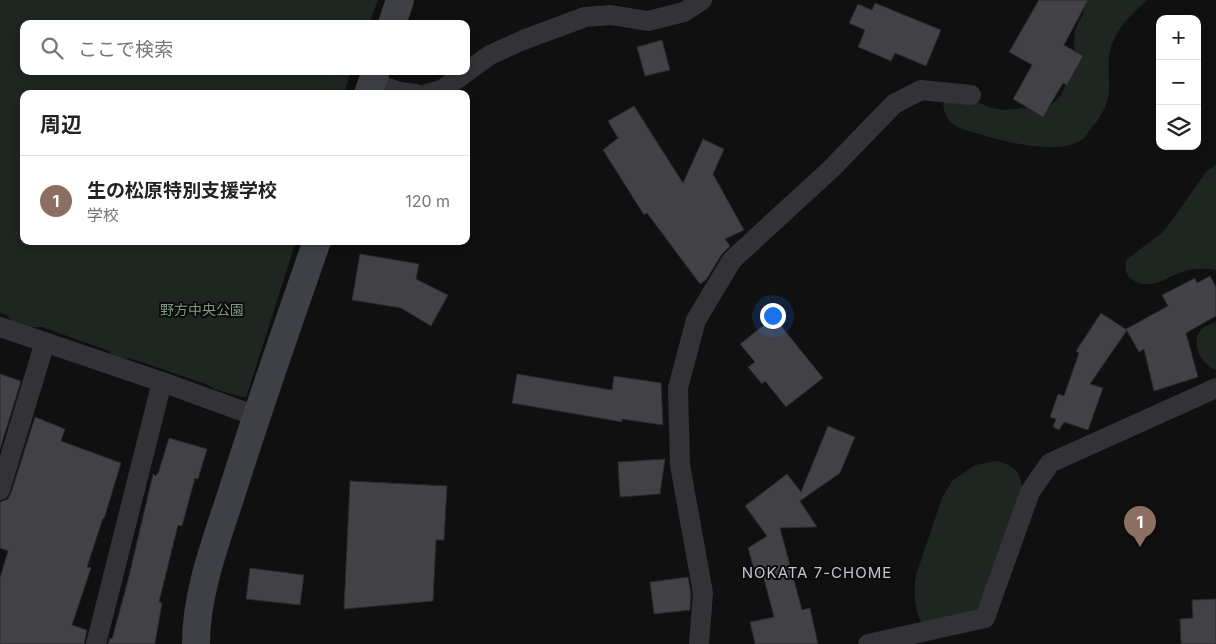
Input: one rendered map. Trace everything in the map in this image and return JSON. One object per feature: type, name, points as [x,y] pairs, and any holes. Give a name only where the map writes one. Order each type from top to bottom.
[{"type":"street","points":[[393,20],[400,0]]},
{"type":"street","points":[[470,69],[490,55],[585,17],[611,14],[648,21],[684,12],[702,0]]},
{"type":"street","points":[[439,90],[462,75]]},
{"type":"street","points":[[372,83],[394,90]]},
{"type":"street","points":[[699,644],[703,593],[680,465],[678,388],[696,320],[732,260],[831,170],[894,104],[921,90],[970,95]]},
{"type":"street","points":[[196,644],[202,593],[208,569],[256,416],[316,245]]},
{"type":"street","points":[[0,327],[256,416]]},
{"type":"street","points":[[0,490],[45,342]]},
{"type":"street","points":[[96,644],[162,382]]},
{"type":"street","points":[[868,644],[894,641],[985,618],[1030,492],[1050,463],[1216,388]]},
{"type":"green space","name":"野方中央公園","points":[[0,0],[378,0],[370,20],[20,20],[20,75],[350,75],[345,90],[20,90],[20,245],[295,245],[246,398],[214,389],[206,384],[129,358],[125,360],[112,356],[109,351],[42,327],[28,327],[14,323],[7,315],[0,313]]},
{"type":"green space","points":[[1084,0],[1147,0],[1127,20],[1115,37],[1109,56],[1109,93],[1107,102],[1101,115],[1083,139],[1061,147],[1032,146],[1003,141],[979,134],[960,128],[950,122],[944,111],[943,103],[947,100],[972,100],[1003,110],[1047,106],[1054,103],[1061,95],[1076,62],[1075,30],[1083,14]]},
{"type":"green space","points":[[1216,165],[1216,270],[1189,270],[1161,281],[1147,284],[1130,278],[1126,272],[1126,260],[1164,231],[1207,171]]},
{"type":"green space","points":[[1216,322],[1216,370],[1210,367],[1201,357],[1198,351],[1197,338],[1199,332],[1204,327]]},
{"type":"green space","points":[[997,461],[1015,469],[1020,477],[1022,487],[980,609],[923,625],[915,601],[916,575],[942,498],[952,481],[975,465]]},
{"type":"building","points":[[1039,0],[1088,0],[1064,45],[1083,56],[1067,85],[1063,83],[1043,117],[1013,99],[1032,65],[1009,52]]},
{"type":"building","points":[[875,3],[941,30],[926,66],[895,53],[891,61],[858,47],[865,30],[849,23],[858,4],[872,10]]},
{"type":"building","points":[[662,40],[670,70],[645,76],[637,47]]},
{"type":"building","points":[[634,106],[683,183],[703,139],[724,149],[713,174],[744,230],[725,239],[730,246],[722,254],[706,280],[700,284],[647,213],[644,215],[603,150],[618,138],[608,121]]},
{"type":"building","points":[[360,254],[419,264],[416,279],[448,295],[431,326],[401,308],[352,300]]},
{"type":"building","points":[[1210,276],[1216,287],[1216,316],[1186,333],[1198,377],[1154,391],[1144,349],[1139,352],[1126,329],[1168,306],[1162,295],[1195,278],[1197,283]]},
{"type":"building","points":[[1101,313],[1127,330],[1090,384],[1103,388],[1088,430],[1064,422],[1059,430],[1053,427],[1056,419],[1050,417],[1058,394],[1064,396],[1079,353],[1076,351]]},
{"type":"building","points":[[774,317],[823,378],[786,407],[765,381],[762,384],[748,367],[755,362],[740,344]]},
{"type":"building","points":[[0,374],[21,381],[0,449]]},
{"type":"building","points":[[517,374],[612,390],[614,376],[661,383],[663,425],[622,419],[622,422],[512,403]]},
{"type":"building","points":[[35,417],[65,429],[61,441],[121,463],[87,567],[91,568],[72,625],[87,630],[84,644],[0,644],[0,578],[8,551],[0,548],[0,502],[8,499],[11,493]]},
{"type":"building","points":[[828,426],[855,437],[840,473],[800,501],[817,527],[780,528],[802,610],[810,608],[818,644],[755,644],[750,622],[774,617],[763,575],[756,577],[748,548],[767,536],[745,506],[787,474],[801,492]]},
{"type":"building","points":[[169,438],[207,449],[198,479],[195,478],[182,526],[178,525],[159,602],[162,603],[155,644],[108,644],[110,638],[112,639],[128,580],[153,474],[156,476],[158,474]]},
{"type":"building","points":[[665,459],[660,494],[620,497],[618,462]]},
{"type":"building","points":[[350,481],[447,486],[444,540],[436,540],[433,601],[344,609]]},
{"type":"building","points":[[250,568],[304,575],[300,605],[246,599]]},
{"type":"building","points":[[688,577],[691,594],[690,610],[654,614],[650,582]]},
{"type":"building","points":[[1216,599],[1216,644],[1181,644],[1180,619],[1193,618],[1192,600]]},
{"type":"place","name":"生の松原特別支援学校","points":[[1140,547]]},
{"type":"district","name":"NOKATA 7-CHOME","points":[[817,573]]}]
